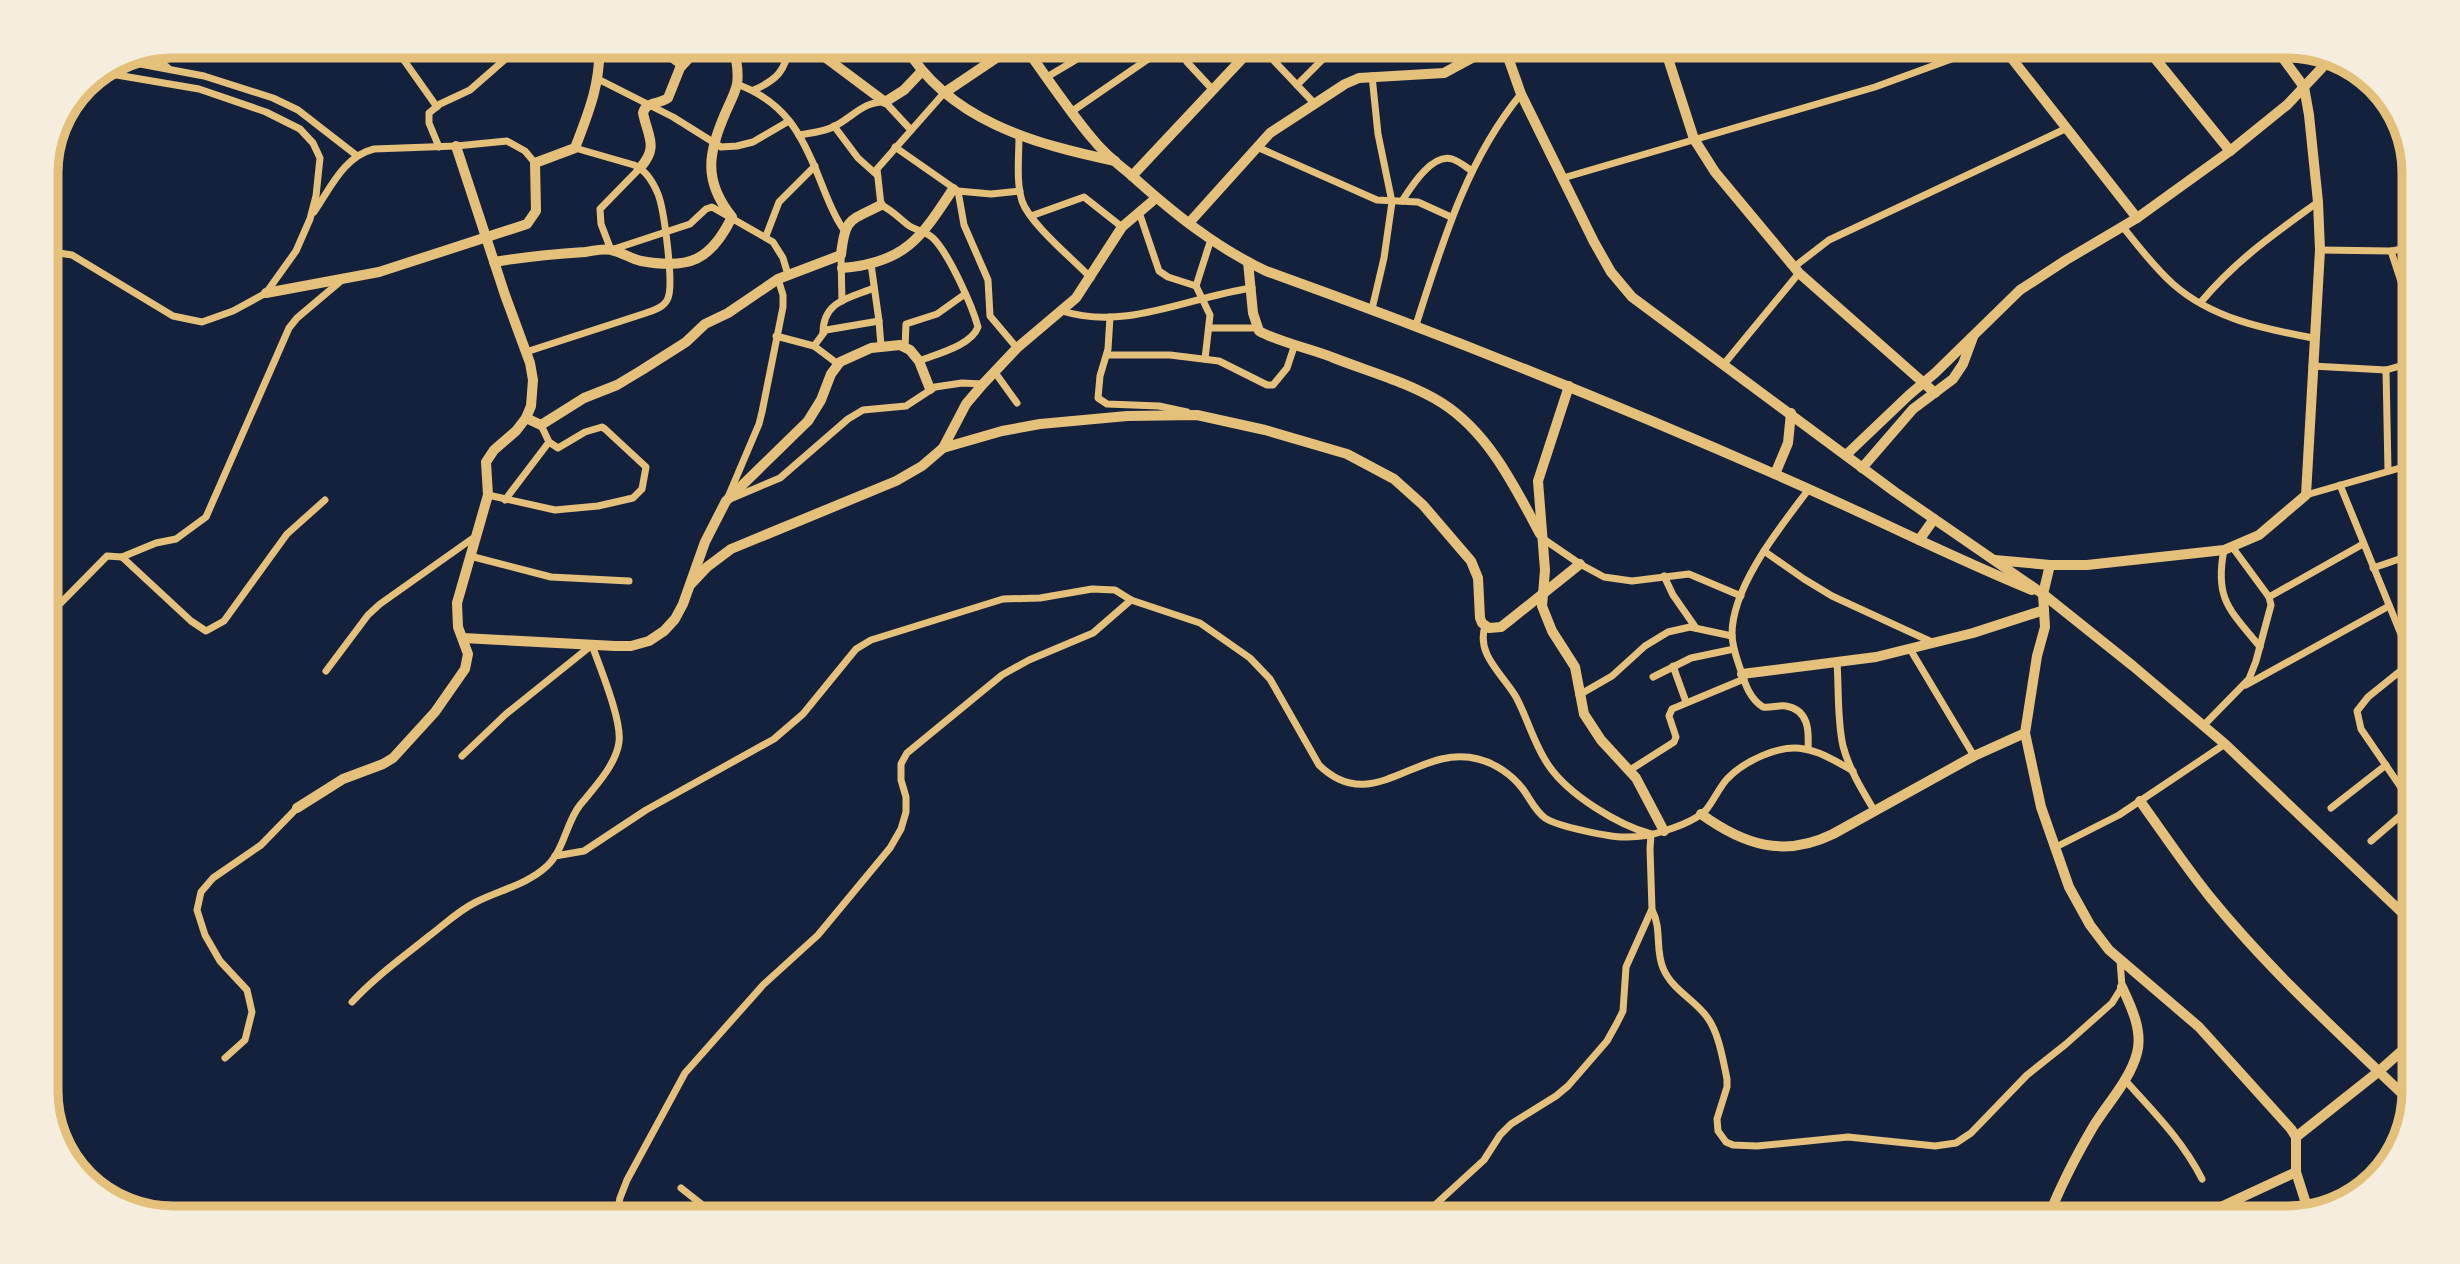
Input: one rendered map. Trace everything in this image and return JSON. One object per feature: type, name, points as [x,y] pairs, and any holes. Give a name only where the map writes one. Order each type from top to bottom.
[{"type":"main road","points":[[1508,58],[1521,94],[1604,260],[1621,285],[1646,309],[1724,363],[1862,468],[2043,594],[2204,725],[2402,913]]},
{"type":"street","points":[[402,58],[437,107]]},
{"type":"street","points":[[439,147],[428,117],[437,107],[470,90],[507,58]]},
{"type":"street","points":[[575,148],[598,79],[599,58]]},
{"type":"street","points":[[670,58],[681,66]]},
{"type":"street","points":[[689,58],[681,66],[668,98],[648,105],[643,113],[652,148],[650,155],[600,209],[601,224],[611,250],[640,261],[669,264],[695,261],[707,254],[732,217]]},
{"type":"street","points":[[732,217],[712,182],[710,161],[737,83],[736,58]]},
{"type":"street","points":[[754,90],[770,83],[782,72],[786,58]]},
{"type":"street","points":[[826,58],[885,102],[911,130]]},
{"type":"street","points":[[913,58],[944,93],[986,121],[1018,136],[1115,162]]},
{"type":"street","points":[[881,205],[882,196],[877,175],[879,165],[944,93],[996,58]]},
{"type":"street","points":[[1033,58],[1092,139],[1115,162],[1189,223],[1248,262],[1569,386],[1810,489],[1990,573],[2043,594]]},
{"type":"street","points":[[1067,58],[1070,63]]},
{"type":"street","points":[[1047,77],[1079,58]]},
{"type":"street","points":[[1071,112],[1150,58]]},
{"type":"street","points":[[1185,58],[1213,90]]},
{"type":"street","points":[[1132,176],[1243,58]]},
{"type":"street","points":[[1271,58],[1314,103]]},
{"type":"street","points":[[1297,85],[1324,58]]},
{"type":"street","points":[[1189,223],[1256,146],[1281,125],[1345,84],[1373,76],[1436,75],[1470,58]]},
{"type":"street","points":[[1668,58],[1694,139],[1714,172],[1797,270],[1935,393]]},
{"type":"street","points":[[1563,178],[1875,88],[1955,58]]},
{"type":"street","points":[[2011,58],[2137,218]]},
{"type":"street","points":[[2155,58],[2230,151]]},
{"type":"street","points":[[2283,58],[2304,87],[2318,202],[2319,250],[2306,495]]},
{"type":"street","points":[[158,59],[168,68]]},
{"type":"street","points":[[138,63],[205,76],[287,104],[307,116],[356,155]]},
{"type":"street","points":[[1846,455],[2021,290],[2137,218],[2230,151],[2287,105],[2325,64]]},
{"type":"street","points":[[799,135],[834,126],[870,103],[885,102],[904,90],[922,71]]},
{"type":"street","points":[[113,74],[209,91],[281,118],[300,129],[313,143],[320,158],[316,196],[310,219],[296,251],[266,293]]},
{"type":"street","points":[[1373,76],[1378,134],[1392,202],[1373,309]]},
{"type":"street","points":[[598,79],[673,117],[714,144],[727,148],[753,142],[789,121]]},
{"type":"street","points":[[737,83],[770,100],[789,121],[815,166],[831,208],[844,230]]},
{"type":"street","points":[[1416,325],[1451,217],[1498,124],[1521,94]]},
{"type":"street","points":[[834,126],[858,158],[877,175]]},
{"type":"street","points":[[1724,363],[1797,270],[1829,240],[2065,129]]},
{"type":"street","points":[[1018,136],[1020,191],[1025,207],[1091,278]]},
{"type":"street","points":[[58,253],[72,255],[173,316],[202,322],[233,311],[266,293],[379,272],[521,227],[536,211],[535,163],[525,151],[507,141],[374,149],[356,155],[345,167],[310,219]]},
{"type":"street","points":[[225,1058],[245,1040],[252,1012],[247,990],[220,961],[205,935],[197,910],[201,892],[213,878],[261,845],[297,808],[343,779],[383,764],[403,749],[435,712],[465,669],[468,654],[458,627],[457,604],[488,495],[485,469],[489,456],[526,418],[531,406],[533,380],[526,352],[456,146]]},
{"type":"street","points":[[1256,146],[1377,200],[1426,204],[1451,217]]},
{"type":"street","points":[[895,147],[955,190],[991,194],[1020,191]]},
{"type":"street","points":[[526,352],[646,313],[663,305],[671,287],[658,194],[640,168],[575,148],[535,163]]},
{"type":"street","points":[[1402,201],[1420,174],[1437,162],[1453,159],[1472,171]]},
{"type":"street","points":[[766,236],[779,202],[815,166]]},
{"type":"street","points":[[842,268],[871,264],[900,253],[913,244],[955,190]]},
{"type":"street","points":[[955,190],[964,225],[988,280],[989,311],[994,322],[1017,348]]},
{"type":"street","points":[[1031,216],[1084,197],[1122,227]]},
{"type":"street","points":[[691,584],[707,567],[731,549],[896,481],[916,470],[943,448],[967,404],[983,383],[1017,348],[1076,298],[1122,227],[1156,198]]},
{"type":"street","points":[[2201,302],[2222,276],[2244,257],[2318,202]]},
{"type":"street","points":[[842,301],[841,255],[844,230],[852,220],[881,205]]},
{"type":"street","points":[[881,205],[908,225],[931,236],[939,246],[965,295],[978,327]]},
{"type":"street","points":[[463,638],[631,646],[649,641],[664,631],[675,619],[691,584],[705,542],[759,424],[784,301],[779,249],[766,236],[715,208],[708,207],[690,225],[611,250],[494,261]]},
{"type":"street","points":[[1139,212],[1158,271],[1196,286]]},
{"type":"street","points":[[2123,227],[2172,283],[2201,302],[2260,328],[2313,338]]},
{"type":"street","points":[[1205,359],[1210,315],[1196,286],[1211,239]]},
{"type":"street","points":[[2319,250],[2402,249]]},
{"type":"street","points":[[2391,251],[2402,284]]},
{"type":"street","points":[[541,425],[583,398],[617,385],[642,370],[686,342],[705,324],[728,313],[783,277],[841,255]]},
{"type":"street","points":[[1248,262],[1256,328]]},
{"type":"street","points":[[871,264],[881,346]]},
{"type":"street","points":[[58,606],[107,556],[122,557],[156,543],[176,539],[206,517],[289,328],[342,280]]},
{"type":"street","points":[[814,346],[822,333],[826,313],[842,301],[874,288]]},
{"type":"street","points":[[1062,311],[1083,317],[1157,312],[1220,293],[1252,288]]},
{"type":"street","points":[[905,346],[906,324],[937,314],[965,295]]},
{"type":"street","points":[[919,361],[975,334],[989,311]]},
{"type":"street","points":[[1110,317],[1107,355],[1097,392],[1102,402],[1159,406],[1265,430],[1338,450],[1365,461],[1394,479],[1423,505],[1471,561],[1478,578],[1480,618],[1485,626],[1501,626],[1580,564]]},
{"type":"street","points":[[822,333],[833,328],[879,321]]},
{"type":"street","points":[[1210,328],[1256,328],[1263,333],[1426,394],[1457,414],[1485,442],[1517,491],[1542,538],[1604,577],[1622,580],[1694,575],[1741,596]]},
{"type":"street","points":[[776,336],[814,346],[838,364]]},
{"type":"street","points":[[1862,468],[1913,410],[1958,372],[1973,337]]},
{"type":"street","points":[[1107,355],[1170,355],[1219,361],[1267,385],[1273,385],[1283,375],[1295,344]]},
{"type":"street","points":[[726,501],[808,421],[838,364],[852,355],[881,346],[905,346],[919,361],[930,389]]},
{"type":"street","points":[[2312,366],[2386,370],[2402,365]]},
{"type":"street","points":[[2386,370],[2388,471]]},
{"type":"street","points":[[994,371],[1017,403]]},
{"type":"street","points":[[726,501],[780,478],[856,413],[867,408],[892,409],[906,406],[930,389],[962,383],[983,383]]},
{"type":"street","points":[[1569,386],[1538,481],[1545,570],[1542,606],[1552,631],[1575,667],[1584,714],[1592,728],[1630,771],[1664,831]]},
{"type":"street","points":[[1775,474],[1788,443],[1791,413]]},
{"type":"street","points":[[943,448],[1002,431],[1040,424],[1126,416],[1197,415]]},
{"type":"street","points":[[488,495],[544,509],[570,510],[627,500],[642,489],[646,467],[602,427],[585,432],[562,447],[549,442],[541,425],[526,418]]},
{"type":"street","points":[[505,500],[549,442]]},
{"type":"street","points":[[1995,560],[2050,565],[2116,563],[2229,549],[2259,534],[2306,495],[2402,467]]},
{"type":"street","points":[[2340,485],[2402,636]]},
{"type":"street","points":[[1808,749],[1808,727],[1804,717],[1795,709],[1770,708],[1757,704],[1743,677],[1732,636],[1741,596],[1764,551],[1810,489]]},
{"type":"street","points":[[122,557],[191,621],[206,631],[224,621],[287,534],[325,500]]},
{"type":"street","points":[[1919,540],[1934,519]]},
{"type":"street","points":[[326,671],[380,604],[477,536]]},
{"type":"street","points":[[2269,597],[2363,544]]},
{"type":"street","points":[[2204,725],[2243,687],[2253,672],[2271,611],[2269,597],[2229,549]]},
{"type":"street","points":[[2229,549],[2220,579],[2221,589],[2232,612],[2260,647]]},
{"type":"street","points":[[1764,551],[1832,596],[1935,643]]},
{"type":"street","points":[[470,556],[551,577],[629,581]]},
{"type":"street","points":[[2373,568],[2402,558]]},
{"type":"street","points":[[2050,565],[2043,594],[2045,627],[2037,656],[2025,733],[2054,848],[2078,906],[2099,938],[2120,960],[2184,1013],[2219,1047],[2285,1121],[2296,1137],[2297,1172],[2306,1204]]},
{"type":"street","points":[[1664,576],[1673,595],[1696,628]]},
{"type":"street","points":[[555,856],[584,851],[646,810],[774,738],[803,714],[856,649],[872,640],[1003,599],[1040,598],[1104,588],[1200,623],[1250,658],[1270,679],[1319,765],[1338,780],[1360,786],[1430,762],[1456,758],[1478,759],[1513,778],[1537,811],[1553,822],[1618,837],[1664,831],[1701,814],[1724,783],[1738,770],[1776,752],[1793,748],[1808,749],[1853,771]]},
{"type":"street","points":[[618,1206],[627,1180],[685,1073],[763,985],[818,935],[890,848],[901,830],[906,812],[901,764],[907,753],[1002,675],[1029,660],[1093,633],[1131,600]]},
{"type":"street","points":[[2243,687],[2389,606]]},
{"type":"street","points":[[1630,771],[1674,742],[1676,737],[1669,716],[1675,707],[1743,677],[1910,649],[2044,610]]},
{"type":"street","points":[[1485,626],[1482,637],[1485,652],[1517,699],[1550,767],[1571,788],[1619,823],[1651,834]]},
{"type":"street","points":[[1579,695],[1612,676],[1658,636],[1684,628],[1732,636]]},
{"type":"street","points":[[461,756],[506,714],[592,645]]},
{"type":"street","points":[[352,1002],[381,972],[456,913],[532,877],[555,856],[575,812],[606,772],[619,742],[618,729],[592,645]]},
{"type":"street","points":[[1653,677],[1701,655],[1734,649]]},
{"type":"street","points":[[1910,649],[1975,756]]},
{"type":"street","points":[[1837,663],[1840,726],[1844,747],[1853,771],[1874,810]]},
{"type":"street","points":[[1674,666],[1686,702]]},
{"type":"street","points":[[2402,672],[2368,697],[2357,711],[2361,729],[2402,787]]},
{"type":"street","points":[[1701,814],[1729,833],[1746,840],[1795,847],[1820,840],[1975,756],[2025,733]]},
{"type":"street","points":[[2054,848],[2140,802],[2225,744]]},
{"type":"street","points":[[2331,808],[2386,765]]},
{"type":"street","points":[[2140,802],[2210,897],[2235,926],[2402,1094]]},
{"type":"street","points":[[2371,841],[2402,814]]},
{"type":"street","points":[[1651,834],[1652,909],[1659,927],[1660,960],[1664,971],[1677,989],[1701,1010],[1712,1026],[1727,1079],[1717,1119],[1718,1131],[1726,1142],[1733,1145],[1757,1146],[1848,1137],[1935,1146],[1956,1143],[1971,1133],[2026,1075],[2112,1003],[2122,987]]},
{"type":"street","points":[[1435,1206],[1478,1166],[1511,1124],[1556,1096],[1583,1070],[1607,1041],[1623,1011],[1626,967],[1652,909]]},
{"type":"street","points":[[2054,1206],[2092,1129],[2137,1053],[2138,1039],[2131,1006],[2122,987],[2120,960]]},
{"type":"street","points":[[2296,1137],[2402,1051]]},
{"type":"street","points":[[2124,1079],[2172,1132],[2202,1179]]},
{"type":"street","points":[[2230,1206],[2297,1172]]},
{"type":"street","points":[[681,1188],[703,1206]]}]
